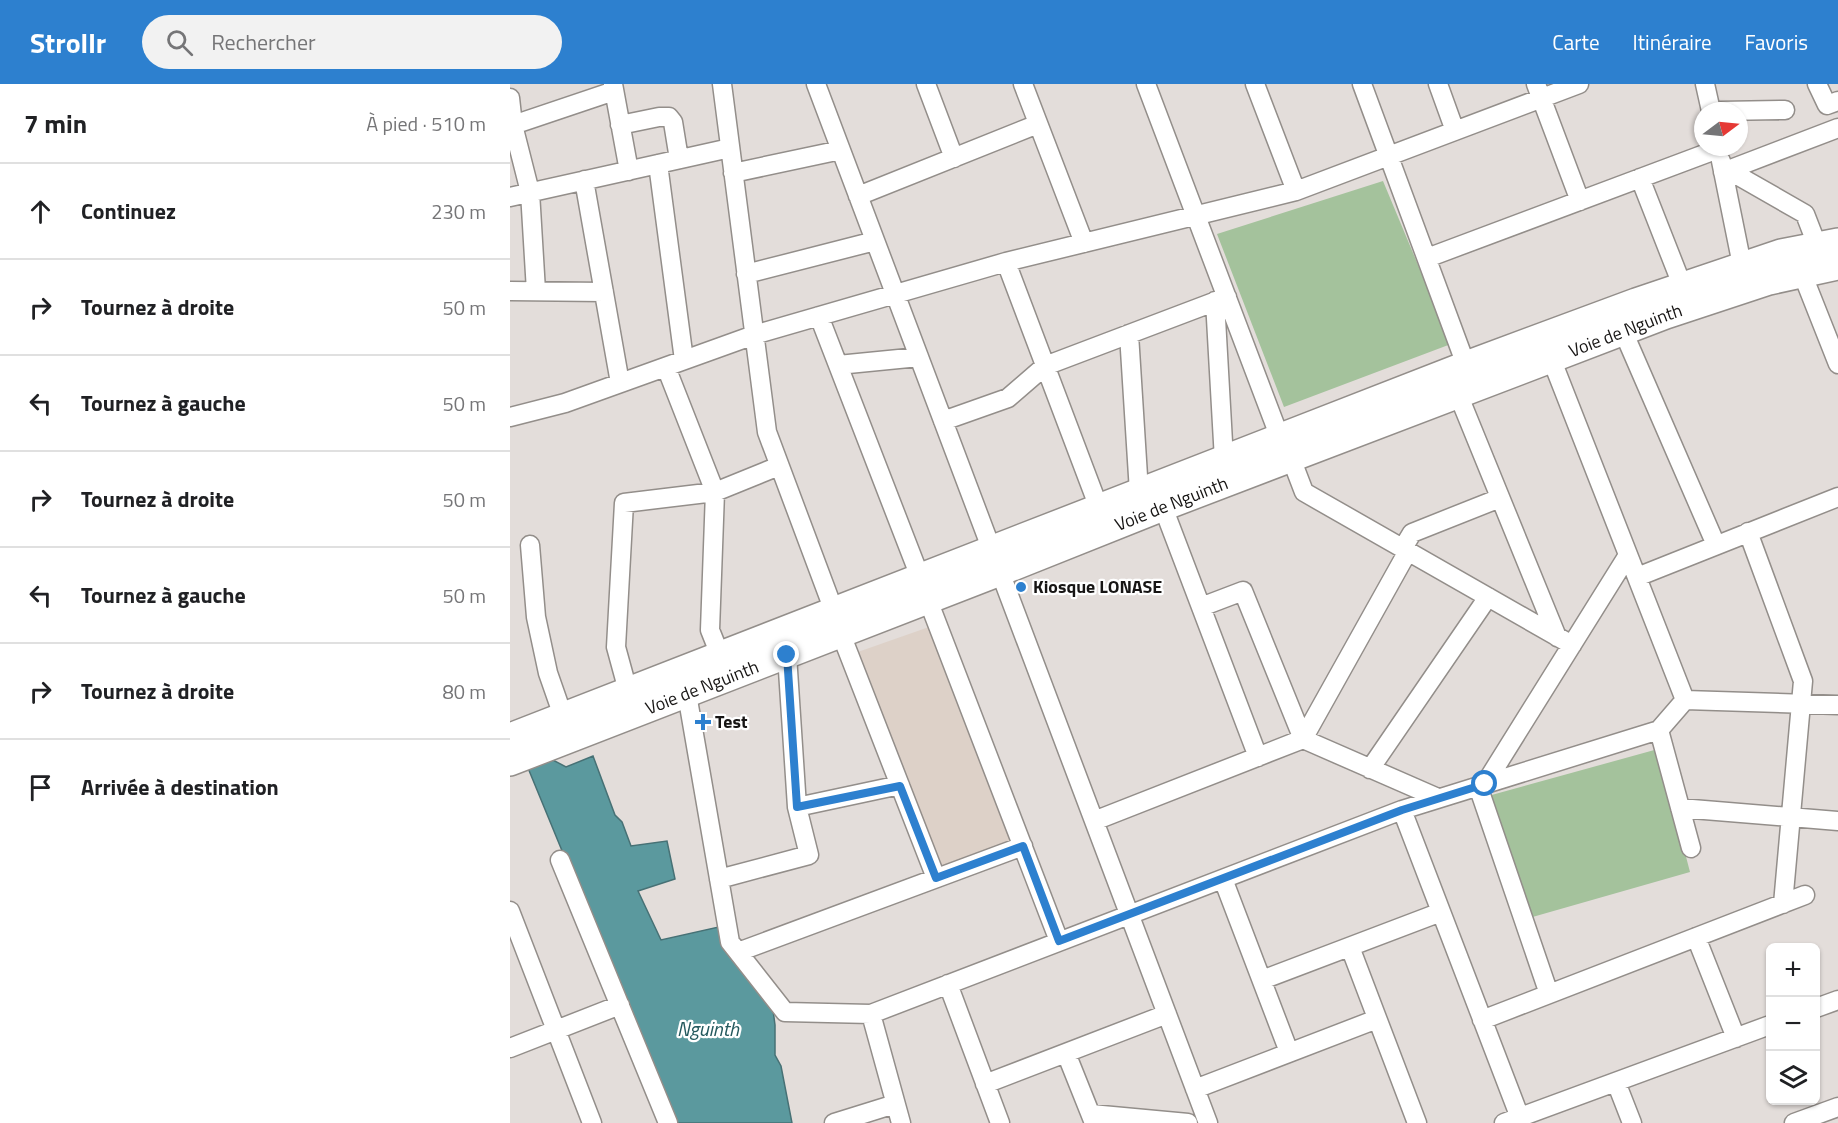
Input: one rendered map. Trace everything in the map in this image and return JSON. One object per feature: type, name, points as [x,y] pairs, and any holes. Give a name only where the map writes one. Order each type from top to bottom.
[{"type":"highway","name":"Voie de Nguinth","points":[[510,737],[720,655],[837,622],[996,561],[1162,507],[1466,365],[1682,285],[1781,253],[1827,244]]},
{"type":"highway","name":"Voie de Nguinth","points":[[996,561],[1098,508],[1224,459],[1285,448],[1458,394],[1720,296],[1802,273],[1838,267]]},
{"type":"highway","name":"Voie de Nguinth","points":[[510,762],[787,655],[837,622]]},
{"type":"street","points":[[722,84],[767,432],[837,622],[936,878]]},
{"type":"street","points":[[816,84],[1208,1123]]},
{"type":"street","points":[[926,84],[954,158]]},
{"type":"street","points":[[1023,84],[1084,243]]},
{"type":"street","points":[[1146,84],[1196,215],[1221,299],[1304,492],[1564,641]]},
{"type":"street","points":[[1255,84],[1296,191]]},
{"type":"street","points":[[1362,84],[1466,365]]},
{"type":"street","points":[[1438,84],[1455,131]]},
{"type":"street","points":[[510,417],[565,403],[754,335],[1006,261],[1296,191],[1455,131],[1538,91],[1579,84]]},
{"type":"street","points":[[1705,84],[1709,102]]},
{"type":"street","points":[[1817,84],[1827,105],[1838,101]]},
{"type":"street","points":[[511,125],[614,88],[629,171]]},
{"type":"street","points":[[1538,91],[1580,201]]},
{"type":"street","points":[[510,98],[511,125],[530,192],[536,291]]},
{"type":"street","points":[[1748,111],[1785,110]]},
{"type":"street","points":[[620,125],[669,117],[673,122],[679,159]]},
{"type":"street","points":[[858,196],[1038,124]]},
{"type":"street","points":[[1725,171],[1838,128]]},
{"type":"street","points":[[510,197],[730,148]]},
{"type":"street","points":[[734,173],[841,150]]},
{"type":"street","points":[[1427,258],[1697,156]]},
{"type":"street","points":[[1720,156],[1742,265]]},
{"type":"street","points":[[658,164],[684,360]]},
{"type":"street","points":[[1725,171],[1805,214],[1827,244]]},
{"type":"street","points":[[1640,178],[1682,285]]},
{"type":"street","points":[[584,180],[620,383]]},
{"type":"street","points":[[746,274],[875,241]]},
{"type":"street","points":[[1006,261],[1098,508]]},
{"type":"street","points":[[1802,273],[1838,364]]},
{"type":"street","points":[[510,291],[604,292]]},
{"type":"street","points":[[943,421],[1008,398],[1045,366],[1221,299]]},
{"type":"street","points":[[1221,299],[1224,459]]},
{"type":"street","points":[[819,316],[1059,941]]},
{"type":"street","points":[[1623,331],[1716,545]]},
{"type":"street","points":[[1129,334],[1139,492]]},
{"type":"street","points":[[838,365],[919,357]]},
{"type":"street","points":[[1551,358],[1686,700]]},
{"type":"street","points":[[666,367],[714,492],[710,630],[720,655]]},
{"type":"street","points":[[1458,394],[1500,498],[1564,641]]},
{"type":"street","points":[[628,691],[616,647],[624,503],[714,492],[779,466]]},
{"type":"street","points":[[1637,577],[1838,496]]},
{"type":"street","points":[[1094,822],[1303,740],[1406,550],[1412,533],[1500,498]]},
{"type":"street","points":[[1162,507],[1258,757]]},
{"type":"street","points":[[1748,532],[1803,681],[1783,904]]},
{"type":"street","points":[[530,545],[536,617],[548,674],[563,716]]},
{"type":"street","points":[[1549,994],[1482,785],[1564,641],[1628,555]]},
{"type":"street","points":[[1201,607],[1243,591],[1303,740],[1438,798]]},
{"type":"street","points":[[1370,769],[1488,597]]},
{"type":"street","points":[[719,879],[809,855],[797,807],[787,655]]},
{"type":"street","points":[[687,694],[730,942],[785,1012],[871,1014],[1402,810],[1659,730],[1686,700]]},
{"type":"street","points":[[1686,700],[1838,705]]},
{"type":"street","points":[[1659,730],[1691,848]]},
{"type":"street","points":[[797,807],[900,786]]},
{"type":"street","points":[[1680,808],[1838,822]]},
{"type":"street","points":[[1402,810],[1482,1020],[1515,1121],[1766,1027]]},
{"type":"street","points":[[738,952],[1023,846]]},
{"type":"street","points":[[560,860],[668,1123]]},
{"type":"street","points":[[1223,879],[1289,1052]]},
{"type":"street","points":[[1482,1020],[1805,895]]},
{"type":"street","points":[[510,911],[592,1123]]},
{"type":"street","points":[[1262,980],[1441,912]]},
{"type":"street","points":[[1696,938],[1736,1038]]},
{"type":"street","points":[[1350,947],[1418,1123]]},
{"type":"street","points":[[948,984],[1000,1123]]},
{"type":"street","points":[[1820,1006],[1838,1000]]},
{"type":"street","points":[[510,1048],[620,1005]]},
{"type":"street","points":[[871,1014],[901,1123]]},
{"type":"street","points":[[985,1084],[1167,1014]]},
{"type":"street","points":[[1195,1089],[1377,1019]]},
{"type":"street","points":[[1066,1053],[1093,1119],[1188,1123]]},
{"type":"street","points":[[1616,1082],[1632,1123]]},
{"type":"street","points":[[834,1123],[895,1104]]},
{"type":"street","points":[[1803,1121],[1838,1107]]},
{"type":"shaded area","points":[[929,627],[1016,844],[941,870],[855,653]]},
{"type":"green space","points":[[1383,181],[1451,344],[1284,407],[1217,234]]},
{"type":"green space","points":[[1658,749],[1690,872],[1529,918],[1488,796]]},
{"type":"water","name":"Nguinth","points":[[593,756],[615,815],[622,822],[631,846],[667,841],[675,879],[638,891],[661,940],[723,926],[773,1010],[775,1055],[781,1066],[792,1123],[674,1123],[528,768],[553,760],[566,767]]},
{"type":"place","name":"Kiosque LONASE","points":[[1021,587]]},
{"type":"place","name":"Test","points":[[703,722]]},
{"type":"route","points":[[787,655],[797,807],[900,786],[936,878],[1023,846],[1059,941],[1402,810],[1485,784]]}]
